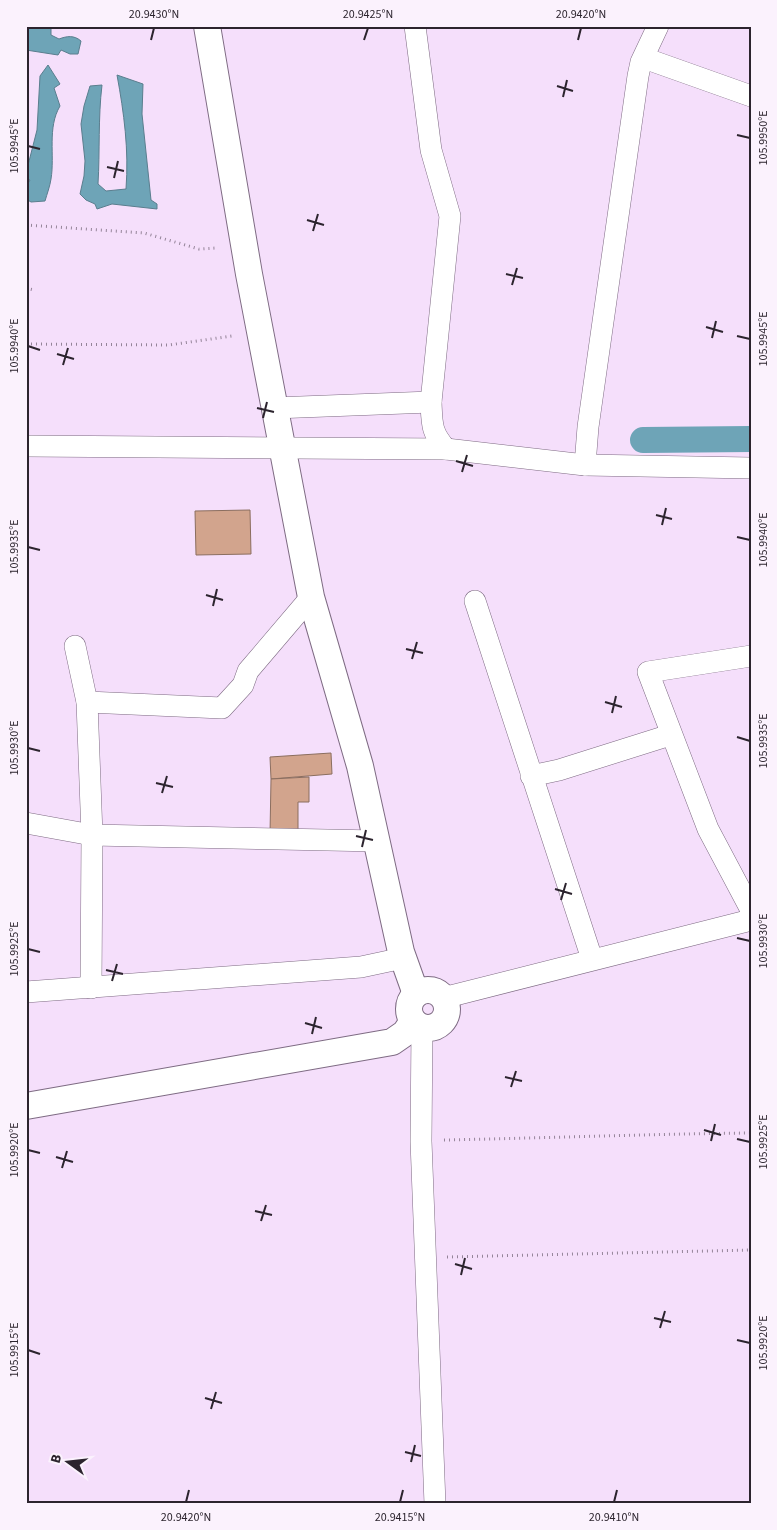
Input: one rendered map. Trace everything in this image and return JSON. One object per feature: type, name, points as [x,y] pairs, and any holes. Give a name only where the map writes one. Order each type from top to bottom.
[{"type":"street","points":[[207,26],[274,408],[311,597],[360,766],[401,952],[416,994]]},
{"type":"street","points":[[415,26],[431,150],[450,216],[431,402],[432,427],[446,449]]},
{"type":"street","points":[[585,465],[588,427],[638,76],[658,26]]},
{"type":"street","points":[[644,58],[751,96]]},
{"type":"street","points":[[274,408],[431,402]]},
{"type":"street","points":[[26,446],[446,449],[585,465],[751,468]]},
{"type":"street","points":[[87,702],[222,708],[244,685],[248,671],[311,597]]},
{"type":"street","points":[[475,600],[592,959]]},
{"type":"street","points":[[75,646],[87,702],[92,835],[92,988]]},
{"type":"street","points":[[751,656],[648,672],[670,735],[708,830],[751,910]]},
{"type":"street","points":[[531,776],[560,770],[670,735]]},
{"type":"street","points":[[26,822],[92,835],[377,841]]},
{"type":"street","points":[[443,998],[751,920]]},
{"type":"street","points":[[26,992],[360,967],[403,958]]},
{"type":"street","points":[[430,990],[440,994],[443,998],[446,1013],[441,1022],[433,1027],[418,1024],[410,1016],[409,1004],[420,991],[430,990]]},
{"type":"street","points":[[26,1106],[392,1042],[418,1024]]},
{"type":"street","points":[[418,1024],[424,1258],[435,1504]]},
{"type":"path","points":[[26,225],[144,233],[199,249],[216,248]]},
{"type":"path","points":[[26,288],[34,290]]},
{"type":"path","points":[[26,344],[169,345],[232,336]]},
{"type":"path","points":[[421,1141],[619,1134],[751,1133]]},
{"type":"path","points":[[424,1258],[751,1250]]},
{"type":"water","points":[[27,26],[51,26],[51,35],[59,39],[70,37],[78,39],[81,41],[78,54],[70,54],[61,50],[58,55],[26,50]]},
{"type":"water","points":[[48,65],[60,84],[54,88],[60,106],[52,132],[51,179],[45,201],[31,202],[26,199],[26,187],[30,180],[26,178],[26,173],[37,130],[40,76]]},
{"type":"water","points":[[117,75],[143,84],[142,114],[151,200],[157,204],[157,209],[112,204],[97,209],[95,204],[86,200],[80,194],[85,161],[81,124],[90,86],[102,85],[98,184],[106,191],[126,189],[127,160],[125,132]]},
{"type":"building","points":[[250,510],[251,554],[196,555],[195,511]]},
{"type":"building","points":[[331,753],[332,774],[271,779],[270,757]]},
{"type":"building","points":[[309,777],[309,802],[298,802],[298,834],[270,834],[271,779]]},
{"type":"waterway","points":[[643,440],[751,439]]}]
